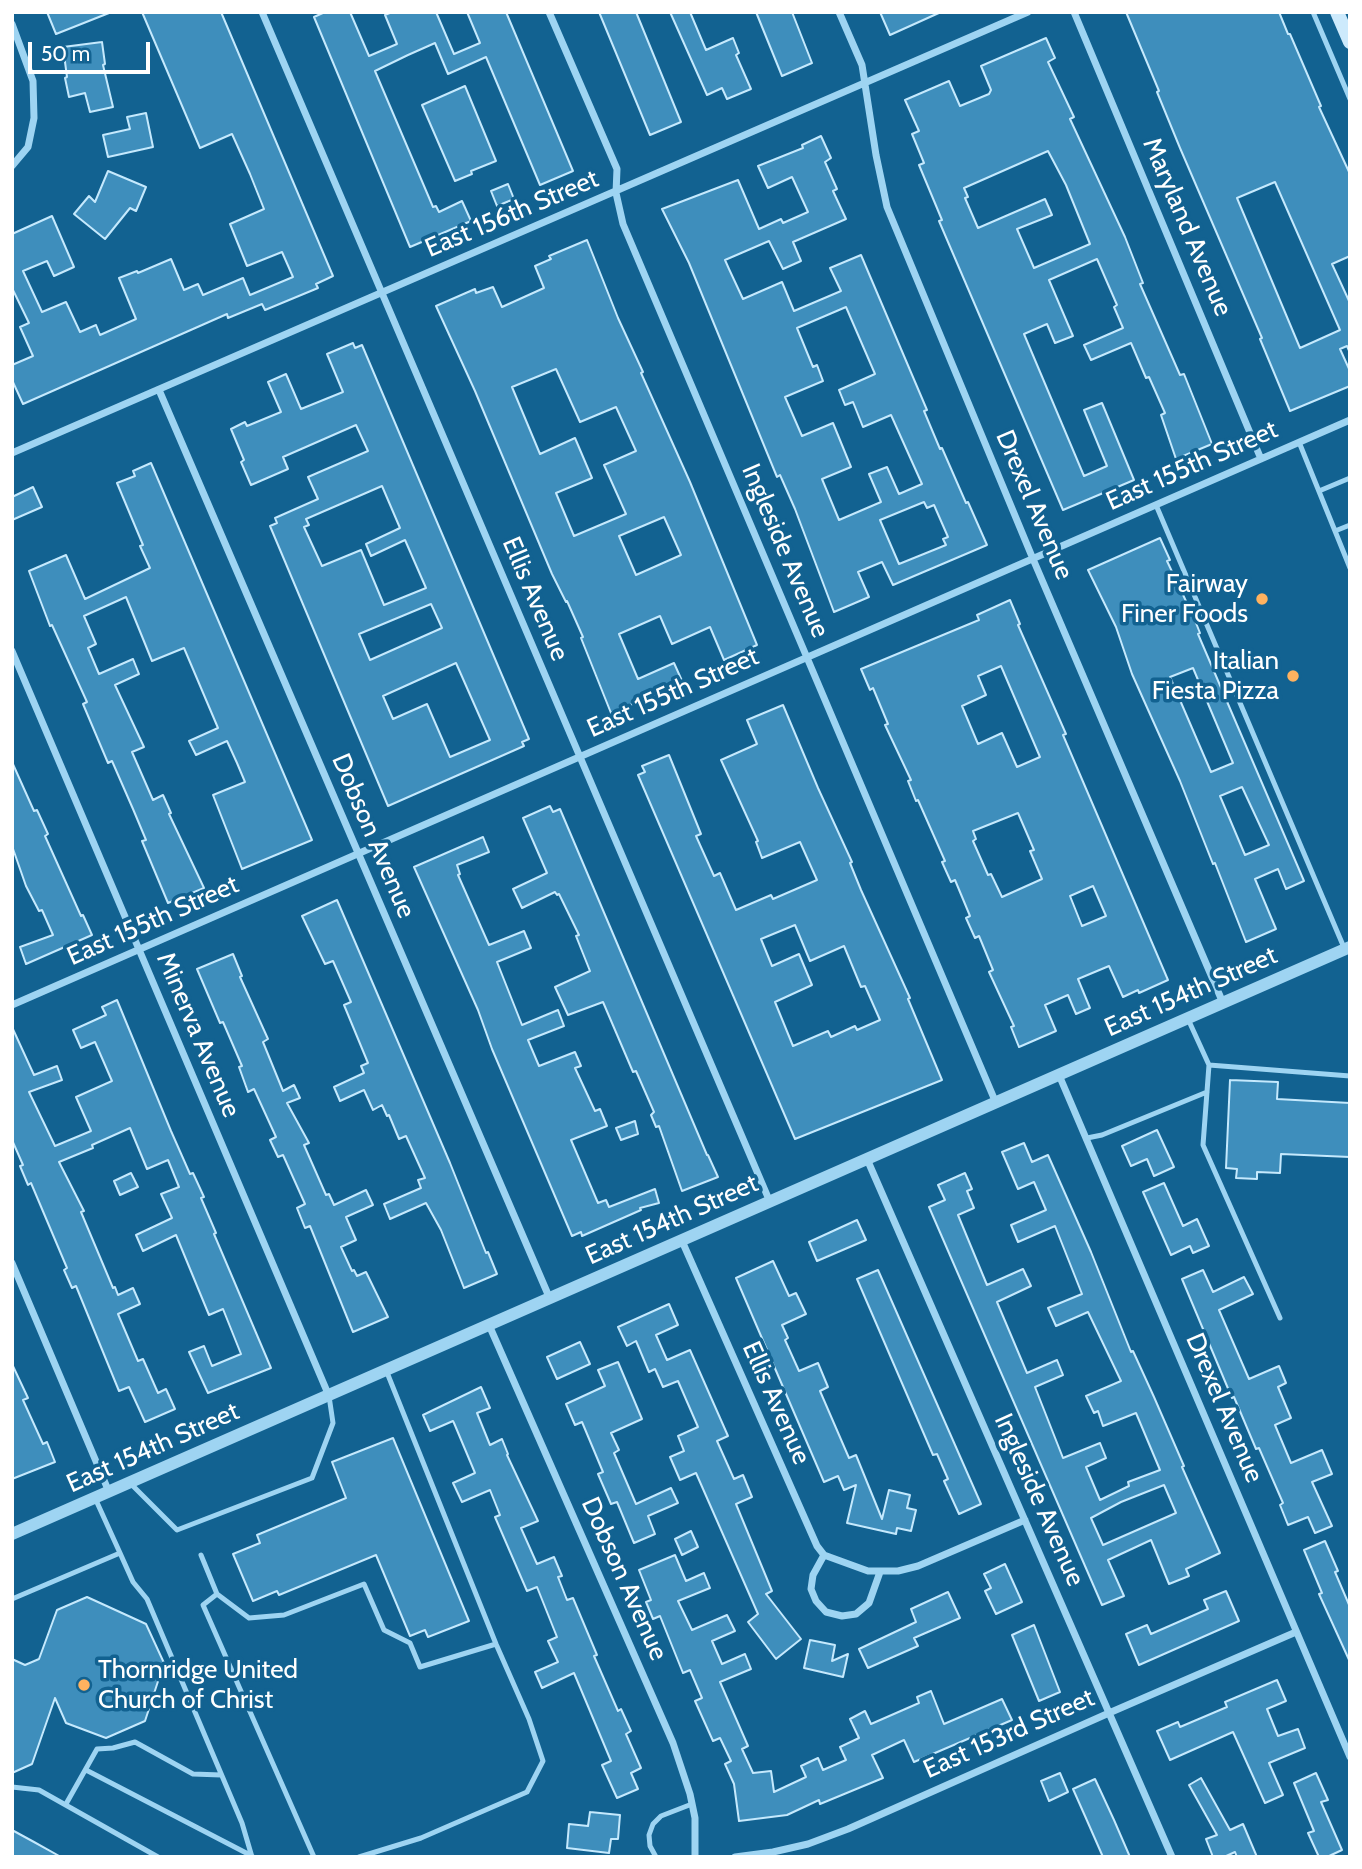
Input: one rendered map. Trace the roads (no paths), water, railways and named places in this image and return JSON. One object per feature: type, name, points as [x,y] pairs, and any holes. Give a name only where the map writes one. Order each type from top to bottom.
[{"type":"main road","points":[[1342,17],[1350,42]]},
{"type":"street","name":"Ellis Avenue","points":[[262,12],[770,1202]]},
{"type":"street","name":"Ingleside Avenue","points":[[549,12],[617,169],[616,193],[623,224],[996,1103]]},
{"type":"street","name":"Drexel Avenue","points":[[839,12],[862,65],[887,207],[1033,559],[1223,1003]]},
{"type":"street","name":"East 156th Street","points":[[12,453],[1028,12]]},
{"type":"street","name":"Maryland Avenue","points":[[1074,12],[1261,459]]},
{"type":"street","points":[[12,24],[33,81],[34,118],[28,147],[12,166]]},
{"type":"street","name":"Dobson Avenue","points":[[159,390],[550,1299]]},
{"type":"street","name":"East 155th Street","points":[[12,1005],[1350,420]]},
{"type":"street","name":"Minerva Avenue","points":[[12,651],[329,1396]]},
{"type":"street","name":"East 154th Street","points":[[12,1534],[1347,948]]},
{"type":"street","name":"Drexel Avenue","points":[[1059,1075],[1350,1757]]},
{"type":"street","name":"Ingleside Avenue","points":[[867,1160],[1172,1857]]},
{"type":"street","name":"Ellis Avenue","points":[[681,1241],[817,1546],[824,1555]]},
{"type":"street","points":[[12,1263],[109,1492]]},
{"type":"street","name":"Dobson Avenue","points":[[489,1325],[673,1743],[695,1818],[695,1857]]},
{"type":"street","points":[[880,1572],[869,1603],[856,1614],[842,1616],[826,1612],[816,1601],[811,1589],[813,1575],[824,1555],[868,1571],[898,1571],[918,1566],[1025,1520]]},
{"type":"street","name":"East 153rd Street","points":[[734,1857],[808,1844],[848,1829],[1296,1632]]},
{"type":"lane","points":[[1313,12],[1350,99]]},
{"type":"lane","points":[[1299,442],[1350,568]]},
{"type":"lane","points":[[1319,491],[1350,478]]},
{"type":"lane","points":[[1156,505],[1347,948]]},
{"type":"lane","points":[[1335,531],[1350,525]]},
{"type":"lane","points":[[1188,1018],[1209,1065],[1203,1145],[1279,1318]]},
{"type":"lane","points":[[1209,1065],[1350,1076]]},
{"type":"lane","points":[[1087,1138],[1102,1135],[1207,1092]]},
{"type":"lane","points":[[359,1857],[421,1838],[527,1792],[543,1761],[529,1719],[386,1370]]},
{"type":"lane","points":[[130,1483],[177,1530],[312,1478],[333,1423],[329,1396]]},
{"type":"lane","points":[[95,1498],[133,1581],[147,1599],[222,1775],[252,1856]]},
{"type":"lane","points":[[12,1591],[14,1599],[120,1553]]},
{"type":"lane","points":[[201,1555],[217,1594],[249,1618],[284,1615],[364,1584],[384,1630],[410,1643],[420,1667],[496,1644]]},
{"type":"lane","points":[[217,1594],[203,1605],[314,1857]]},
{"type":"lane","points":[[66,1804],[97,1749],[135,1742],[193,1774],[222,1775]]},
{"type":"lane","points":[[86,1770],[252,1856]]},
{"type":"lane","points":[[12,1787],[39,1790],[158,1857]]},
{"type":"lane","points":[[656,1857],[650,1846],[649,1835],[653,1824],[662,1816],[692,1804]]},
{"type":"place","name":"Fairway Finer Foods","points":[[1262,599]]},
{"type":"place","name":"Italian Fiesta Pizza","points":[[1293,676]]},
{"type":"place","name":"Thornridge United Church of Christ","points":[[84,1685]]}]
